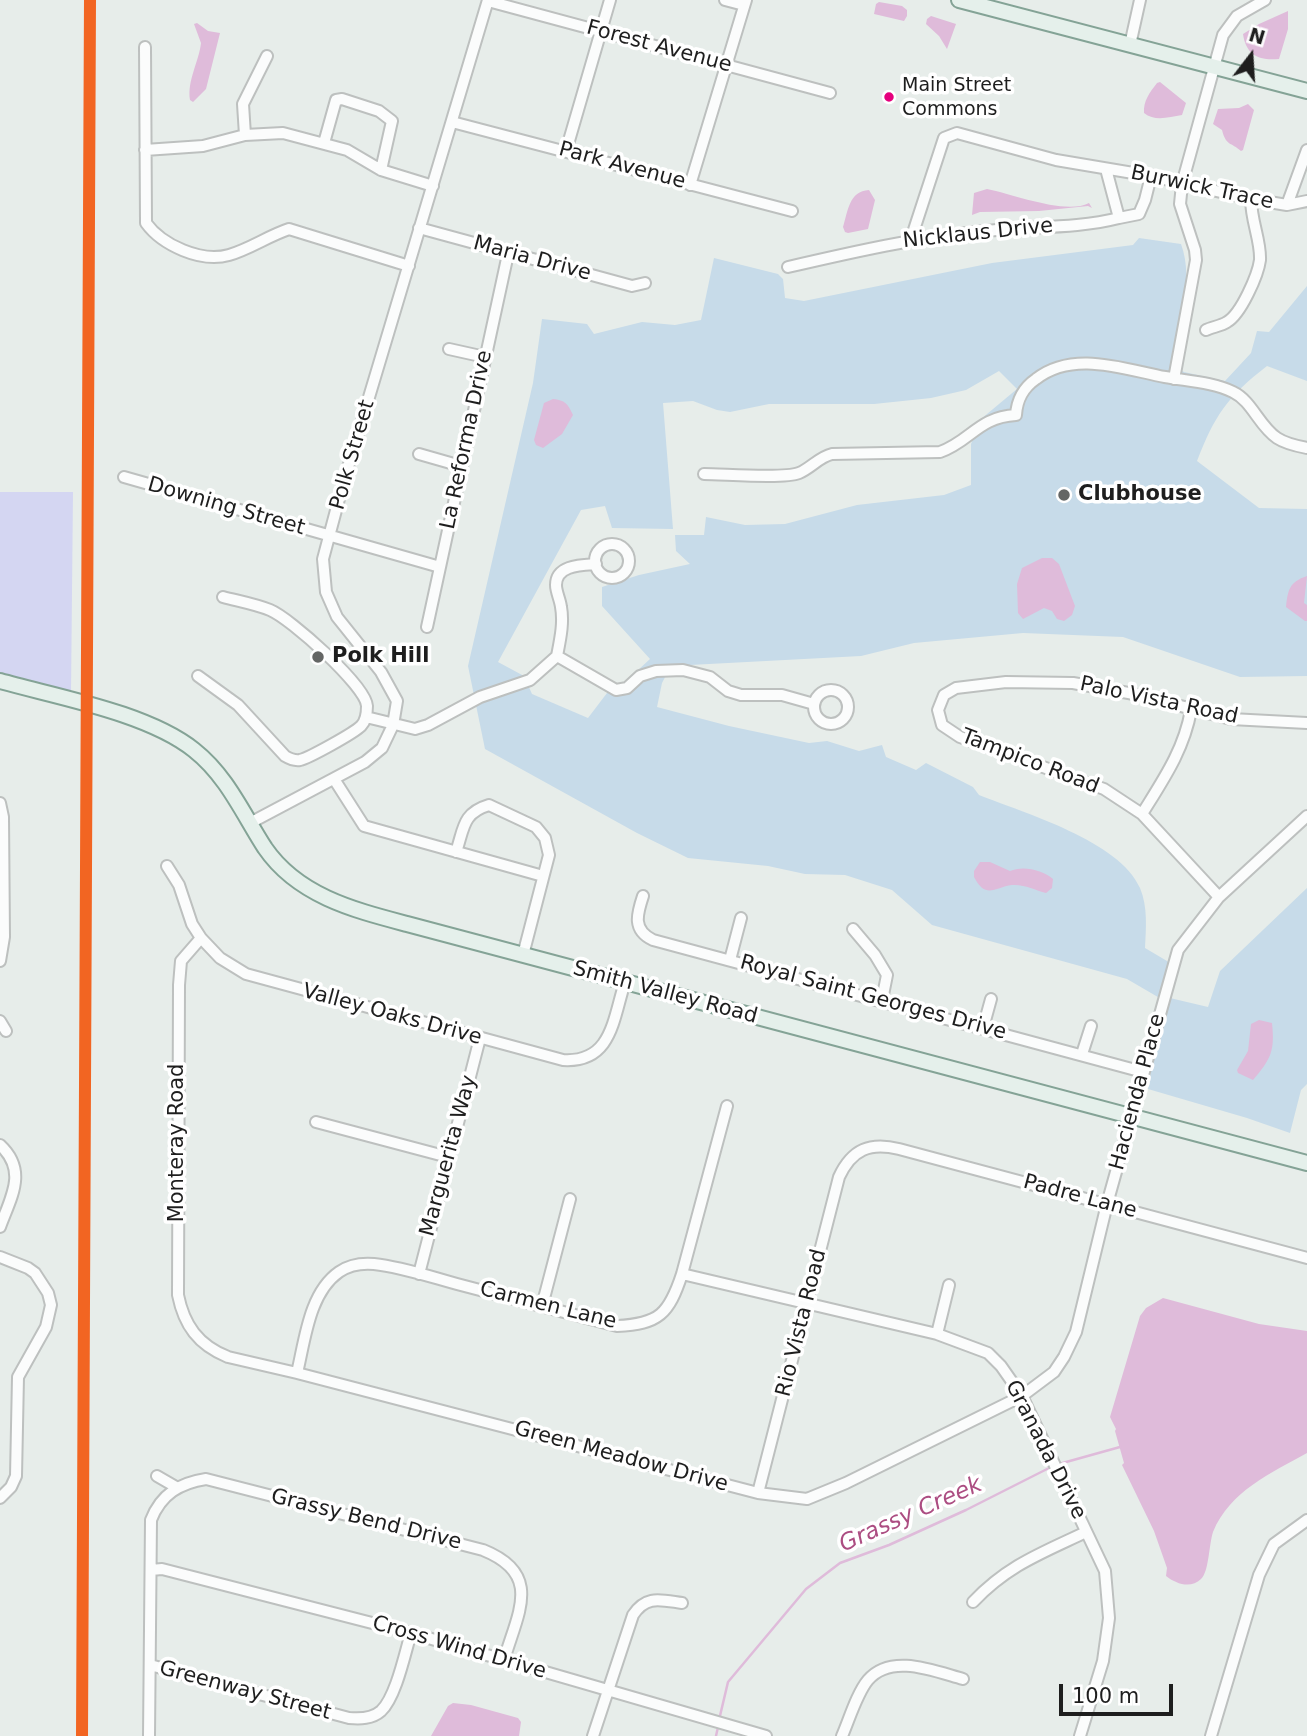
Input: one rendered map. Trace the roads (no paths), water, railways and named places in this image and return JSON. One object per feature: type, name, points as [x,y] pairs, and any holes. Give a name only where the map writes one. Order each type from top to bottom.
[{"type":"main road","points":[[958,0],[1307,91]]},
{"type":"main road","name":"Smith Valley Road","points":[[0,681],[147,723],[194,750],[229,787],[280,866],[303,886],[331,901],[368,914],[1307,1163]]},
{"type":"street","points":[[566,151],[610,0]]},
{"type":"street","points":[[690,185],[745,3],[725,0]]},
{"type":"street","points":[[1130,44],[1140,0]]},
{"type":"street","points":[[1174,379],[1196,260],[1180,204],[1182,184],[1223,35],[1237,16],[1265,0]]},
{"type":"street","name":"Forest Avenue","points":[[488,1],[830,93]]},
{"type":"street","name":"Polk Street","points":[[393,725],[397,701],[381,672],[337,617],[326,592],[323,559],[488,1]]},
{"type":"street","points":[[145,47],[146,223],[153,232],[164,241],[184,250],[210,256],[226,256],[289,229],[409,266]]},
{"type":"street","points":[[245,135],[243,104],[267,56]]},
{"type":"street","points":[[324,143],[336,100],[342,99],[379,111],[393,121],[381,170]]},
{"type":"street","name":"Park Avenue","points":[[452,122],[792,211]]},
{"type":"street","points":[[145,150],[203,146],[245,135],[283,133],[346,150],[381,170],[433,186]]},
{"type":"street","name":"Burwick Trace","points":[[911,239],[944,138],[957,133],[1056,160],[1151,176],[1251,200],[1287,205],[1307,201]]},
{"type":"street","points":[[1287,205],[1307,150]]},
{"type":"street","points":[[1101,168],[1119,218],[1139,214],[1146,200],[1151,176]]},
{"type":"street","points":[[1206,330],[1228,322],[1242,306],[1260,261],[1251,216],[1251,200]]},
{"type":"street","name":"Nicklaus Drive","points":[[788,267],[911,239],[985,230],[1081,224],[1119,218]]},
{"type":"street","name":"Maria Drive","points":[[419,229],[632,286],[645,283]]},
{"type":"street","name":"La Reforma Drive","points":[[427,627],[508,254]]},
{"type":"street","points":[[449,349],[485,358]]},
{"type":"street","points":[[704,474],[791,475],[832,454],[940,452],[952,447],[996,417],[1016,415],[1018,400],[1028,385],[1046,371],[1066,365],[1099,364],[1231,391],[1244,401],[1276,437],[1307,448]]},
{"type":"street","points":[[419,454],[461,466]]},
{"type":"street","name":"Downing Street","points":[[124,477],[440,568]]},
{"type":"street","points":[[366,717],[415,729],[428,725],[480,697],[530,680],[557,656],[562,616],[556,584],[558,577],[562,571],[573,566],[596,564]]},
{"type":"street","points":[[198,676],[238,705],[292,761],[313,755],[360,727],[366,717],[367,704],[361,690],[320,648],[272,610],[223,597]]},
{"type":"street","points":[[557,656],[616,690],[627,688],[640,676],[656,671],[684,670],[710,677],[729,691],[741,695],[782,695],[814,704]]},
{"type":"street","name":"Palo Vista Road","points":[[938,709],[944,695],[956,688],[1006,682],[1073,683],[1133,694],[1231,719],[1307,723]]},
{"type":"street","name":"Tampico Road","points":[[938,709],[942,725],[960,737],[1104,789],[1142,814],[1219,897]]},
{"type":"street","points":[[1142,814],[1174,763],[1187,730],[1191,710]]},
{"type":"street","points":[[250,823],[365,762],[382,748],[393,725]]},
{"type":"street","points":[[334,779],[364,826],[543,876]]},
{"type":"street","points":[[0,803],[4,817],[4,937],[0,961]]},
{"type":"street","points":[[456,852],[467,817],[476,809],[489,805],[536,827],[545,838],[549,855],[523,955]]},
{"type":"street","name":"Hacienda Place","points":[[1022,1396],[1054,1372],[1076,1332],[1107,1205],[1178,950],[1219,897],[1307,816]]},
{"type":"street","name":"Valley Oaks Drive","points":[[167,866],[178,885],[192,924],[201,938],[220,958],[246,975],[563,1060],[592,1057],[605,1044],[625,982]]},
{"type":"street","name":"Royal Saint Georges Drive","points":[[643,896],[637,922],[639,930],[646,936],[1143,1072]]},
{"type":"street","points":[[730,960],[741,918]]},
{"type":"street","points":[[853,929],[875,955],[887,975],[882,1000]]},
{"type":"street","name":"Monteray Road","points":[[201,938],[181,961],[179,973],[177,1275],[184,1320],[207,1345]]},
{"type":"street","points":[[983,1028],[991,999]]},
{"type":"street","points":[[1082,1054],[1090,1026]]},
{"type":"street","name":"Marguerita Way","points":[[419,1274],[480,1038]]},
{"type":"street","name":"Carmen Lane","points":[[297,1373],[316,1303],[329,1280],[341,1270],[360,1264],[373,1264],[419,1274],[617,1326],[642,1325],[659,1316],[674,1299],[727,1106]]},
{"type":"street","points":[[316,1122],[448,1157]]},
{"type":"street","points":[[0,1145],[12,1158],[16,1175],[0,1227]]},
{"type":"street","name":"Padre Lane","points":[[854,1156],[871,1146],[886,1146],[1307,1258]]},
{"type":"street","name":"Rio Vista Road","points":[[758,1493],[839,1177],[854,1156]]},
{"type":"street","points":[[542,1306],[570,1199]]},
{"type":"street","points":[[0,1257],[35,1273],[48,1293],[51,1305],[46,1326],[18,1377],[16,1476],[8,1492],[0,1498]]},
{"type":"street","name":"Granada Drive","points":[[682,1274],[937,1334],[988,1353],[1001,1366],[1022,1396],[1105,1571],[1109,1619],[1103,1661],[1080,1736]]},
{"type":"street","points":[[937,1334],[949,1285]]},
{"type":"street","name":"Green Meadow Drive","points":[[207,1345],[228,1357],[758,1493],[807,1499],[846,1483],[1022,1396]]},
{"type":"street","points":[[149,1736],[151,1520],[157,1506],[176,1488],[157,1476]]},
{"type":"street","name":"Grassy Bend Drive","points":[[176,1488],[187,1482],[206,1479],[483,1550],[507,1561],[516,1572],[523,1588],[504,1660]]},
{"type":"street","points":[[1211,1736],[1259,1575],[1274,1544],[1307,1520]]},
{"type":"street","points":[[973,1602],[987,1587],[1012,1568],[1086,1532]]},
{"type":"street","name":"Cross Wind Drive","points":[[151,1570],[162,1569],[411,1633],[766,1736]]},
{"type":"street","points":[[593,1736],[628,1626],[640,1604],[659,1600],[682,1603]]},
{"type":"street","name":"Greenway Street","points":[[150,1665],[361,1719],[381,1711],[390,1697],[411,1633]]},
{"type":"street","points":[[842,1736],[867,1680],[885,1667],[926,1669],[962,1679]]},
{"type":"waterway","name":"Grassy Creek","points":[[1059,1464],[1120,1447]]},
{"type":"waterway","name":"Grassy Creek","points":[[719,1720],[728,1682],[806,1589],[840,1563],[889,1545],[966,1510],[1053,1466]]},
{"type":"waterway","name":"Grassy Creek","points":[[716,1736],[718,1727]]},
{"type":"place","name":"Main Street Commons","points":[[889,97]]},
{"type":"place","name":"Clubhouse","points":[[1064,495]]},
{"type":"place","name":"Polk Hill","points":[[318,657]]}]
